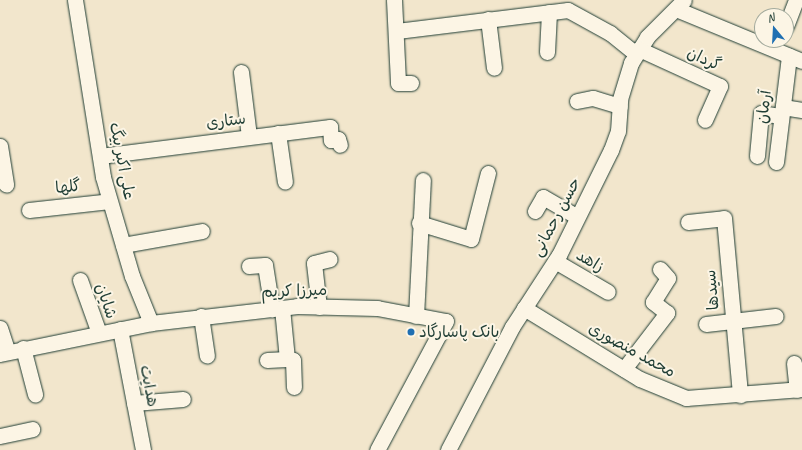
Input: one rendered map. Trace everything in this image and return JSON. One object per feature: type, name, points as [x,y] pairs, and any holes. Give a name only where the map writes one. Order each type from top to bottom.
[{"type":"street","name":"علی اکبر بیگ","points":[[75,0],[100,156],[110,201],[123,245],[151,323]]},
{"type":"street","points":[[394,0],[397,31],[398,83],[411,83]]},
{"type":"street","points":[[397,31],[549,12],[564,5],[638,52]]},
{"type":"street","points":[[680,5],[787,52]]},
{"type":"street","name":"حسن رحمانی","points":[[448,450],[524,308],[555,261],[613,144],[620,106],[631,63],[647,37],[680,5]]},
{"type":"street","points":[[547,52],[549,12]]},
{"type":"street","points":[[488,19],[494,68]]},
{"type":"street","name":"گردان","points":[[638,52],[720,86],[705,120]]},
{"type":"street","name":"آرمان","points":[[776,162],[787,52]]},
{"type":"street","points":[[242,72],[249,136]]},
{"type":"street","points":[[577,101],[593,98],[620,106]]},
{"type":"street","points":[[757,156],[760,113],[802,110]]},
{"type":"street","name":"ستاری","points":[[100,156],[330,126],[332,140],[338,139],[340,145]]},
{"type":"street","points":[[278,133],[284,182]]},
{"type":"street","points":[[0,146],[6,185]]},
{"type":"street","points":[[419,222],[471,239],[488,173]]},
{"type":"street","points":[[416,316],[419,222],[423,180]]},
{"type":"street","points":[[535,211],[543,197],[577,217]]},
{"type":"street","name":"گلها","points":[[29,210],[110,201]]},
{"type":"street","name":"سیدها","points":[[688,222],[724,218],[740,395]]},
{"type":"street","points":[[123,245],[202,231]]},
{"type":"street","points":[[319,307],[314,263],[330,259]]},
{"type":"street","name":"زاهد","points":[[555,261],[608,292]]},
{"type":"street","points":[[249,266],[265,264],[277,308],[287,359]]},
{"type":"street","points":[[624,369],[667,313],[653,302],[668,278],[660,269]]},
{"type":"street","name":"شایان","points":[[80,280],[99,333]]},
{"type":"street","name":"میرزا کریم","points":[[11,351],[151,323],[277,308],[377,308],[446,321],[377,450]]},
{"type":"street","name":"محمد منصوری","points":[[524,308],[624,369],[686,398],[740,395],[800,389]]},
{"type":"street","points":[[201,316],[208,356]]},
{"type":"street","points":[[706,324],[776,316]]},
{"type":"street","points":[[0,328],[35,394]]},
{"type":"street","name":"هدایت","points":[[120,329],[143,450]]},
{"type":"street","points":[[267,360],[293,360],[294,387]]},
{"type":"street","points":[[794,363],[800,389]]},
{"type":"street","points":[[134,403],[183,399]]},
{"type":"street","points":[[0,436],[32,429]]},
{"type":"place","name":"بانک پاسارگاد","points":[[411,332]]}]
